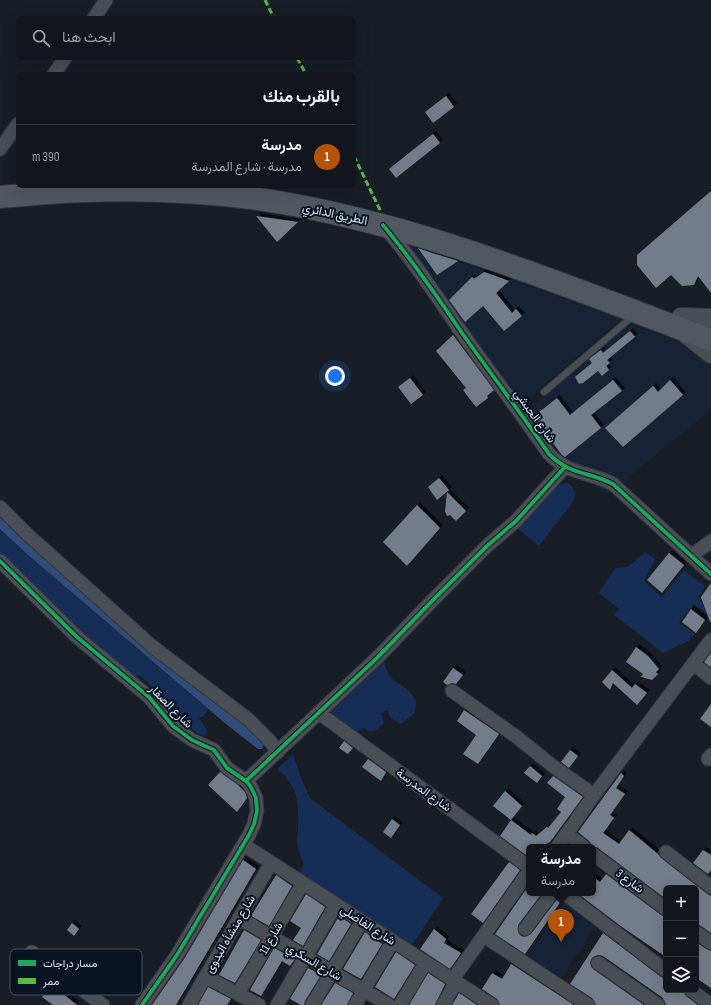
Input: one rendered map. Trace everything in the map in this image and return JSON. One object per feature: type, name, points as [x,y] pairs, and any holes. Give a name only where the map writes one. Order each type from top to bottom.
[{"type":"highway","points":[[0,184],[16,183]]},
{"type":"highway","name":"الطريق الدائري","points":[[261,188],[330,200],[411,221],[532,261],[679,322]]},
{"type":"highway","name":"الطريق الدائري","points":[[0,197],[80,191],[141,190],[263,200],[324,211],[383,225],[448,245],[512,266],[638,313],[679,322]]},
{"type":"highway","points":[[679,322],[711,328]]},
{"type":"highway","points":[[679,322],[711,340]]},
{"type":"main road","points":[[679,322],[711,318]]},
{"type":"main road","points":[[679,322],[711,354]]},
{"type":"street","points":[[95,16],[106,0]]},
{"type":"street","points":[[56,72],[64,60]]},
{"type":"street","points":[[0,149],[16,127]]},
{"type":"street","name":"شارع الحبشي","points":[[383,225],[424,276],[462,333],[549,454],[565,467],[604,479],[613,484],[711,574]]},
{"type":"street","points":[[246,781],[377,658],[487,546],[516,521],[565,467]]},
{"type":"street","points":[[0,507],[27,534],[153,647],[249,720],[269,740],[278,752]]},
{"type":"street","points":[[691,556],[711,541]]},
{"type":"street","name":"شارع الصقار","points":[[0,561],[77,637],[149,697],[173,726],[192,740],[214,750],[226,768],[246,781],[251,787],[256,798],[257,811],[254,824],[244,845],[177,955],[142,1005]]},
{"type":"street","points":[[559,844],[594,795],[711,640]]},
{"type":"street","points":[[693,664],[711,678]]},
{"type":"street","points":[[452,691],[594,795]]},
{"type":"street","name":"شارع المدرسة","points":[[319,713],[526,865]]},
{"type":"street","points":[[566,834],[580,844]]},
{"type":"street","name":"شارع الفاضلي","points":[[244,845],[492,1005]]},
{"type":"street","points":[[666,852],[711,887]]},
{"type":"street","name":"شارع 3","points":[[596,856],[663,907]]},
{"type":"street","name":"شارع منشأه البدوى","points":[[189,1005],[271,863]]},
{"type":"street","points":[[443,1005],[454,981],[526,876]]},
{"type":"street","name":"شارع 11","points":[[238,994],[303,883]]},
{"type":"street","points":[[525,929],[550,896]]},
{"type":"street","points":[[568,896],[663,969]]},
{"type":"street","points":[[277,1005],[336,905]]},
{"type":"street","name":"شارع السكري","points":[[239,918],[389,1005]]},
{"type":"street","points":[[312,1005],[362,921]]},
{"type":"street","points":[[699,934],[711,943]]},
{"type":"street","points":[[484,936],[588,1005]]},
{"type":"street","points":[[355,1005],[393,941]]},
{"type":"street","points":[[400,1005],[426,962]]},
{"type":"street","points":[[598,963],[658,1005]]},
{"type":"street","points":[[206,977],[259,1005]]},
{"type":"street","points":[[696,993],[711,1005]]},
{"type":"street","points":[[90,995],[103,1005]]},
{"type":"lane","points":[[544,392],[638,313]]},
{"type":"shaded area","points":[[407,243],[621,319],[521,405]]},
{"type":"shaded area","points":[[628,324],[696,347],[711,361],[711,410],[608,494],[566,468],[526,411]]},
{"type":"shaded area","points":[[566,483],[572,486],[574,490],[575,496],[573,502],[539,546],[518,529],[555,488],[560,484]]},
{"type":"shaded area","points":[[0,513],[225,710],[261,739],[264,744],[262,749],[258,749],[226,724],[28,555],[0,529]]},
{"type":"shaded area","points":[[0,529],[28,555],[208,709],[204,716],[199,718],[206,729],[207,733],[204,736],[196,733],[140,675],[135,677],[78,629],[11,566],[0,553]]},
{"type":"shaded area","points":[[645,552],[655,559],[644,581],[662,597],[684,570],[705,586],[699,597],[701,603],[711,612],[709,615],[694,604],[679,622],[695,634],[689,641],[663,653],[614,615],[619,609],[599,593],[615,568],[628,567]]},
{"type":"shaded area","points":[[384,662],[391,677],[408,690],[416,701],[415,713],[401,724],[391,718],[387,710],[381,714],[384,723],[377,730],[370,731],[363,728],[354,734],[328,715]]},
{"type":"shaded area","points":[[293,754],[310,798],[443,898],[414,942],[408,947],[300,874],[304,864],[299,853],[297,843],[298,810],[296,795],[284,775],[277,769]]},
{"type":"shaded area","points":[[565,901],[598,923],[558,983],[525,960]]},
{"type":"building","points":[[446,96],[454,107],[433,123],[425,112]]},
{"type":"building","points":[[433,134],[440,143],[396,178],[389,169]]},
{"type":"building","points":[[711,191],[711,293],[698,276],[694,285],[682,286],[671,275],[656,288],[637,265],[637,255]]},
{"type":"building","points":[[256,216],[298,222],[277,242]]},
{"type":"building","points":[[418,248],[432,253],[458,261],[437,275]]},
{"type":"building","points":[[484,272],[509,281],[496,293],[512,313],[516,309],[522,316],[504,331],[483,306],[465,322],[449,300],[472,277],[474,279]]},
{"type":"building","points":[[630,331],[635,337],[607,360],[610,363],[606,366],[609,370],[602,376],[598,371],[583,383],[579,384],[575,377],[592,363],[589,359],[601,350],[603,353]]},
{"type":"building","points":[[453,335],[494,390],[487,396],[488,398],[476,407],[463,390],[466,388],[436,351]]},
{"type":"building","points":[[410,378],[423,395],[411,404],[398,387]]},
{"type":"building","points":[[613,380],[622,391],[591,415],[601,428],[565,457],[533,417],[557,398],[570,415]]},
{"type":"building","points":[[670,380],[683,395],[623,447],[605,428],[653,386],[658,392]]},
{"type":"building","points":[[439,478],[449,490],[437,500],[428,487]]},
{"type":"building","points":[[447,492],[466,511],[456,521],[450,515],[447,516],[445,511]]},
{"type":"building","points":[[417,505],[440,528],[407,566],[383,542]]},
{"type":"building","points":[[669,553],[684,565],[662,593],[647,580]]},
{"type":"building","points":[[711,583],[711,621],[710,622],[701,597]]},
{"type":"building","points":[[691,609],[705,620],[696,633],[682,622]]},
{"type":"building","points":[[636,647],[648,656],[659,669],[656,672],[658,674],[652,680],[641,677],[643,674],[626,662]]},
{"type":"building","points":[[711,653],[711,666],[710,667],[704,662]]},
{"type":"building","points":[[453,668],[463,675],[456,684],[452,683],[447,685],[443,682]]},
{"type":"building","points":[[612,670],[632,688],[635,684],[647,693],[637,705],[613,683],[610,690],[602,682]]},
{"type":"building","points":[[711,704],[711,727],[700,719]]},
{"type":"building","points":[[464,710],[499,734],[478,764],[463,754],[476,735],[457,721]]},
{"type":"building","points":[[344,741],[353,748],[348,754],[339,748]]},
{"type":"building","points":[[570,750],[578,756],[569,768],[561,762]]},
{"type":"building","points":[[368,759],[386,772],[381,781],[362,767]]},
{"type":"building","points":[[530,766],[542,776],[537,783],[524,773]]},
{"type":"building","points":[[220,772],[245,792],[247,798],[237,812],[208,785]]},
{"type":"building","points":[[621,773],[624,776],[616,788],[625,794],[610,815],[614,818],[603,833],[619,844],[629,830],[661,858],[696,885],[663,885],[663,897],[596,847],[596,844],[591,844],[578,832]]},
{"type":"building","points":[[553,776],[583,797],[550,842],[547,844],[526,844],[526,855],[500,836],[511,820],[531,835],[532,833],[536,836],[547,827],[548,828],[561,812],[557,809],[565,797],[547,783]]},
{"type":"building","points":[[505,791],[522,806],[511,820],[493,806]]},
{"type":"building","points":[[392,819],[400,825],[391,838],[383,832]]},
{"type":"building","points":[[703,850],[711,855],[711,870],[708,874],[693,863]]},
{"type":"building","points":[[243,860],[256,869],[176,1005],[152,1005],[184,959]]},
{"type":"building","points":[[509,862],[520,870],[483,923],[471,914]]},
{"type":"building","points":[[606,874],[663,916],[663,955],[622,927],[581,896],[596,896],[596,879],[600,882]]},
{"type":"building","points":[[276,875],[292,886],[269,926],[251,916]]},
{"type":"building","points":[[699,888],[711,896],[711,933],[699,925]]},
{"type":"building","points":[[526,889],[526,896],[540,896],[518,925],[518,932],[521,936],[524,937],[531,934],[558,898],[561,901],[525,954],[495,934]]},
{"type":"building","points":[[306,894],[325,907],[303,946],[293,940],[301,928],[290,921]]},
{"type":"building","points":[[339,916],[351,924],[329,961],[317,954]]},
{"type":"building","points":[[72,923],[79,929],[74,936],[67,930]]},
{"type":"building","points":[[434,929],[446,939],[444,943],[461,953],[450,969],[420,949]]},
{"type":"building","points":[[244,930],[261,940],[235,983],[219,975]]},
{"type":"building","points":[[365,932],[382,944],[361,979],[343,969]]},
{"type":"building","points":[[603,933],[663,978],[663,993],[684,993],[686,996],[698,1005],[666,1005],[663,998],[603,956],[598,955],[592,958],[590,962],[593,969],[644,1005],[596,1005],[592,998],[570,984]]},
{"type":"building","points":[[699,944],[711,951],[711,988],[699,980]]},
{"type":"building","points":[[274,948],[295,959],[290,966],[282,961],[261,996],[250,990]]},
{"type":"building","points":[[396,952],[415,965],[394,999],[375,987]]},
{"type":"building","points":[[511,964],[574,1005],[500,1005],[497,999],[482,989],[492,973],[502,979]]},
{"type":"building","points":[[308,968],[321,975],[304,1005],[301,1005],[290,999]]},
{"type":"building","points":[[428,973],[445,984],[435,1005],[409,1005]]},
{"type":"building","points":[[335,983],[353,993],[347,1005],[321,1005]]},
{"type":"building","points":[[208,987],[231,999],[227,1005],[198,1005]]},
{"type":"building","points":[[459,993],[477,1005],[452,1005]]},
{"type":"building","points":[[44,995],[64,995],[77,1005],[53,1005],[42,997]]},
{"type":"marked path","points":[[265,0],[273,16]]},
{"type":"marked path","points":[[298,60],[305,72]]},
{"type":"marked path","points":[[356,160],[381,212]]},
{"type":"cycle path","points":[[383,225],[424,278],[549,454],[572,470],[613,484],[711,574]]},
{"type":"cycle path","points":[[246,781],[377,658],[487,546],[516,521],[565,467]]},
{"type":"cycle path","points":[[0,561],[77,637],[149,697],[173,726],[192,740],[214,750],[227,768],[246,781],[251,787],[256,798],[257,811],[254,824],[249,835],[177,955],[142,1005]]},
{"type":"place","name":"مدرسة","points":[[561,942]]}]
